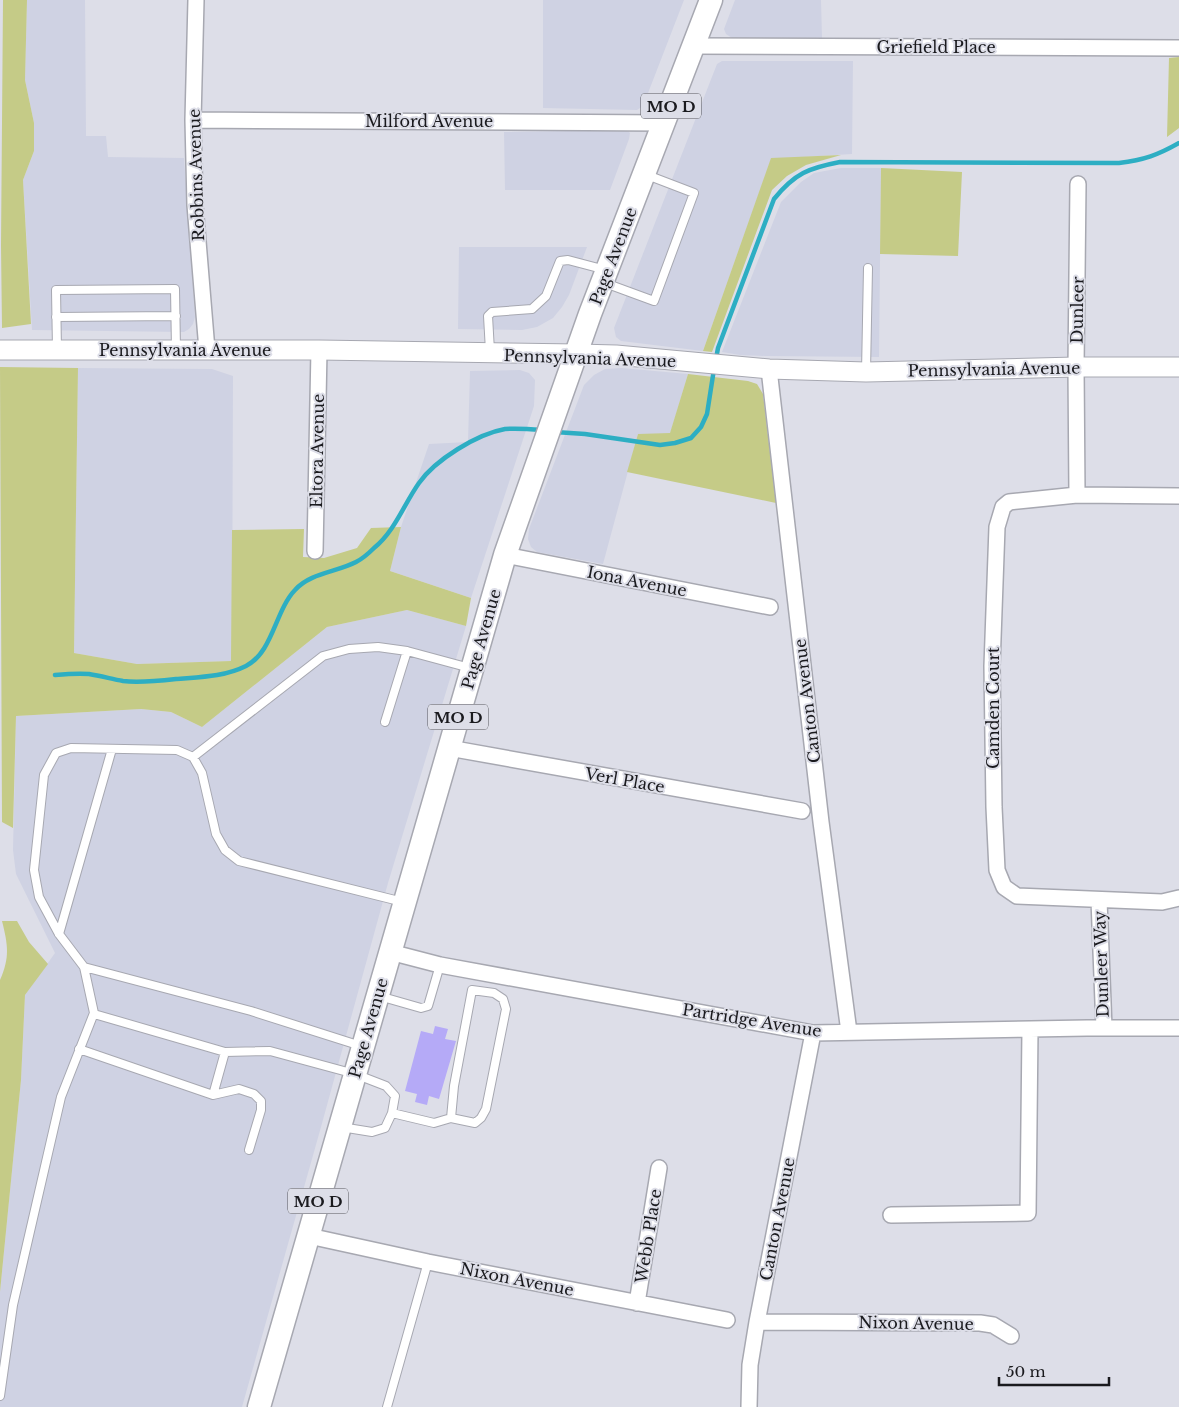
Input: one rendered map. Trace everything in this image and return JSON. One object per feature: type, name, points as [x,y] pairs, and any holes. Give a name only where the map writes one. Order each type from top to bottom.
[{"type":"main road","name":"Page Avenue","points":[[259,1407],[505,556],[605,276],[712,0]]},
{"type":"street","name":"Robbins Avenue","points":[[196,0],[193,120],[195,204],[208,350]]},
{"type":"street","name":"Griefield Place","points":[[694,46],[1179,48]]},
{"type":"street","name":"Milford Avenue","points":[[193,120],[665,123]]},
{"type":"street","name":"Dunleer","points":[[1076,495],[1078,184]]},
{"type":"street","name":"Pennsylvania Avenue","points":[[0,350],[318,350],[577,354],[616,355],[769,369],[866,372],[1076,367],[1179,367]]},
{"type":"street","name":"Eltora Avenue","points":[[315,551],[318,350]]},
{"type":"street","name":"Canton Avenue","points":[[769,369],[820,812],[849,1032]]},
{"type":"street","points":[[1076,495],[1179,496]]},
{"type":"street","name":"Camden Court","points":[[1076,495],[1009,502],[1004,507],[997,526],[992,666],[997,870],[1004,887],[1017,896],[1098,900]]},
{"type":"street","name":"Iona Avenue","points":[[505,556],[770,607]]},
{"type":"street","name":"Verl Place","points":[[449,748],[802,811]]},
{"type":"street","points":[[1098,900],[1162,902],[1179,898]]},
{"type":"street","name":"Dunleer Way","points":[[1098,900],[1104,1028]]},
{"type":"street","name":"Partridge Avenue","points":[[390,952],[440,965],[812,1033],[1179,1028]]},
{"type":"street","points":[[891,1214],[1028,1213],[1030,1030]]},
{"type":"street","name":"Canton Avenue","points":[[748,1407],[750,1365],[757,1322],[812,1033]]},
{"type":"street","name":"Webb Place","points":[[637,1303],[659,1168]]},
{"type":"street","name":"Nixon Avenue","points":[[309,1236],[428,1262],[727,1320]]},
{"type":"street","name":"Nixon Avenue","points":[[757,1322],[980,1323],[993,1325],[1011,1336]]},
{"type":"lane","points":[[490,353],[488,316],[492,312],[532,309],[546,296],[560,261],[568,260],[654,301],[694,193],[645,174]]},
{"type":"lane","points":[[866,372],[868,268]]},
{"type":"lane","points":[[57,350],[56,290],[154,292],[176,289],[176,350]]},
{"type":"lane","points":[[56,317],[132,314],[176,316]]},
{"type":"lane","points":[[193,756],[322,656],[349,649],[378,647],[407,651],[472,668]]},
{"type":"lane","points":[[384,722],[407,651]]},
{"type":"lane","points":[[0,1396],[13,1305],[61,1097],[94,1014],[84,967],[59,934],[39,898],[34,870],[44,775],[56,753],[71,748],[177,750],[193,756],[202,773],[216,834],[225,850],[239,861],[404,903]]},
{"type":"lane","points":[[59,934],[112,749]]},
{"type":"lane","points":[[378,996],[421,1008],[428,1006],[440,965]]},
{"type":"lane","points":[[84,967],[251,1011],[363,1046]]},
{"type":"lane","points":[[450,1118],[475,971]]},
{"type":"lane","points":[[392,1113],[434,1123],[450,1118],[475,1123],[482,1118],[486,1109],[506,1009],[503,999],[494,993],[472,990]]},
{"type":"lane","points":[[94,1014],[225,1052],[270,1051],[355,1074],[386,1086],[395,1096],[392,1113],[385,1128],[372,1132],[340,1126]]},
{"type":"lane","points":[[80,1049],[213,1096],[239,1089],[254,1094],[261,1101],[261,1110],[249,1150]]},
{"type":"lane","points":[[213,1096],[225,1052]]},
{"type":"lane","points":[[387,1407],[428,1262]]},
{"type":"shaded area","points":[[27,0],[85,0],[86,136],[106,136],[108,157],[184,158],[195,317],[193,324],[184,332],[32,330],[23,180],[34,151],[34,123],[25,80]]},
{"type":"shaded area","points":[[543,0],[684,0],[643,106],[637,110],[543,108]]},
{"type":"shaded area","points":[[735,0],[821,0],[822,38],[732,38],[726,34],[724,29]]},
{"type":"shaded area","points":[[722,61],[853,61],[852,154],[771,159],[703,351],[621,341],[616,337],[614,328],[717,64]]},
{"type":"shaded area","points":[[627,130],[630,133],[629,139],[610,190],[505,190],[504,132]]},
{"type":"shaded area","points":[[841,168],[881,168],[879,357],[766,356],[722,352],[781,202],[801,182],[814,173]]},
{"type":"shaded area","points":[[459,247],[587,247],[569,295],[562,307],[553,318],[537,327],[522,330],[458,329]]},
{"type":"shaded area","points":[[78,368],[212,369],[233,376],[232,661],[137,664],[74,653]]},
{"type":"shaded area","points":[[622,368],[688,374],[670,434],[638,434],[603,564],[537,552],[531,547],[528,539],[529,529],[584,385],[594,375],[605,369]]},
{"type":"shaded area","points":[[520,370],[529,373],[535,380],[534,406],[471,598],[390,571],[401,527],[429,444],[468,442],[470,371]]},
{"type":"shaded area","points":[[407,610],[466,626],[388,883],[242,1407],[0,1407],[0,1292],[21,1080],[25,995],[55,953],[16,874],[13,850],[16,716],[141,709],[171,712],[202,727],[327,627]]},
{"type":"green space","points":[[3,0],[27,0],[25,80],[34,123],[34,151],[23,180],[31,324],[2,328],[1,245]]},
{"type":"green space","points":[[1179,57],[1179,128],[1167,137],[1169,58]]},
{"type":"green space","points":[[841,155],[806,165],[787,176],[772,190],[712,352],[703,351],[771,158]]},
{"type":"green space","points":[[881,168],[962,172],[958,256],[880,254]]},
{"type":"green space","points":[[0,367],[78,368],[74,653],[137,664],[231,661],[232,530],[304,529],[303,557],[324,558],[357,548],[371,528],[401,527],[390,571],[471,598],[466,626],[407,610],[327,627],[202,727],[171,712],[141,709],[16,716],[13,828],[2,822]]},
{"type":"green space","points":[[688,374],[748,381],[757,384],[763,394],[776,503],[627,472],[638,434],[670,433]]},
{"type":"green space","points":[[2,921],[17,921],[29,942],[48,964],[25,995],[21,1080],[0,1292],[0,980],[7,958],[6,937]]},
{"type":"building","points":[[435,1026],[448,1029],[445,1039],[456,1041],[439,1099],[429,1096],[427,1105],[415,1102],[417,1094],[405,1091],[421,1031],[433,1034]]},
{"type":"waterway","points":[[716,359],[718,348],[774,199],[796,177],[811,169],[840,162],[1119,163],[1150,156],[1179,143]]},
{"type":"waterway","points":[[555,432],[585,434],[660,445],[691,438],[701,427],[707,414],[714,369]]},
{"type":"waterway","points":[[55,675],[89,674],[136,682],[212,676],[238,670],[246,666],[255,660],[262,651],[288,599],[295,590],[308,580],[356,562],[370,552],[394,526],[426,474],[446,457],[470,442],[494,432],[505,429],[542,430]]}]
